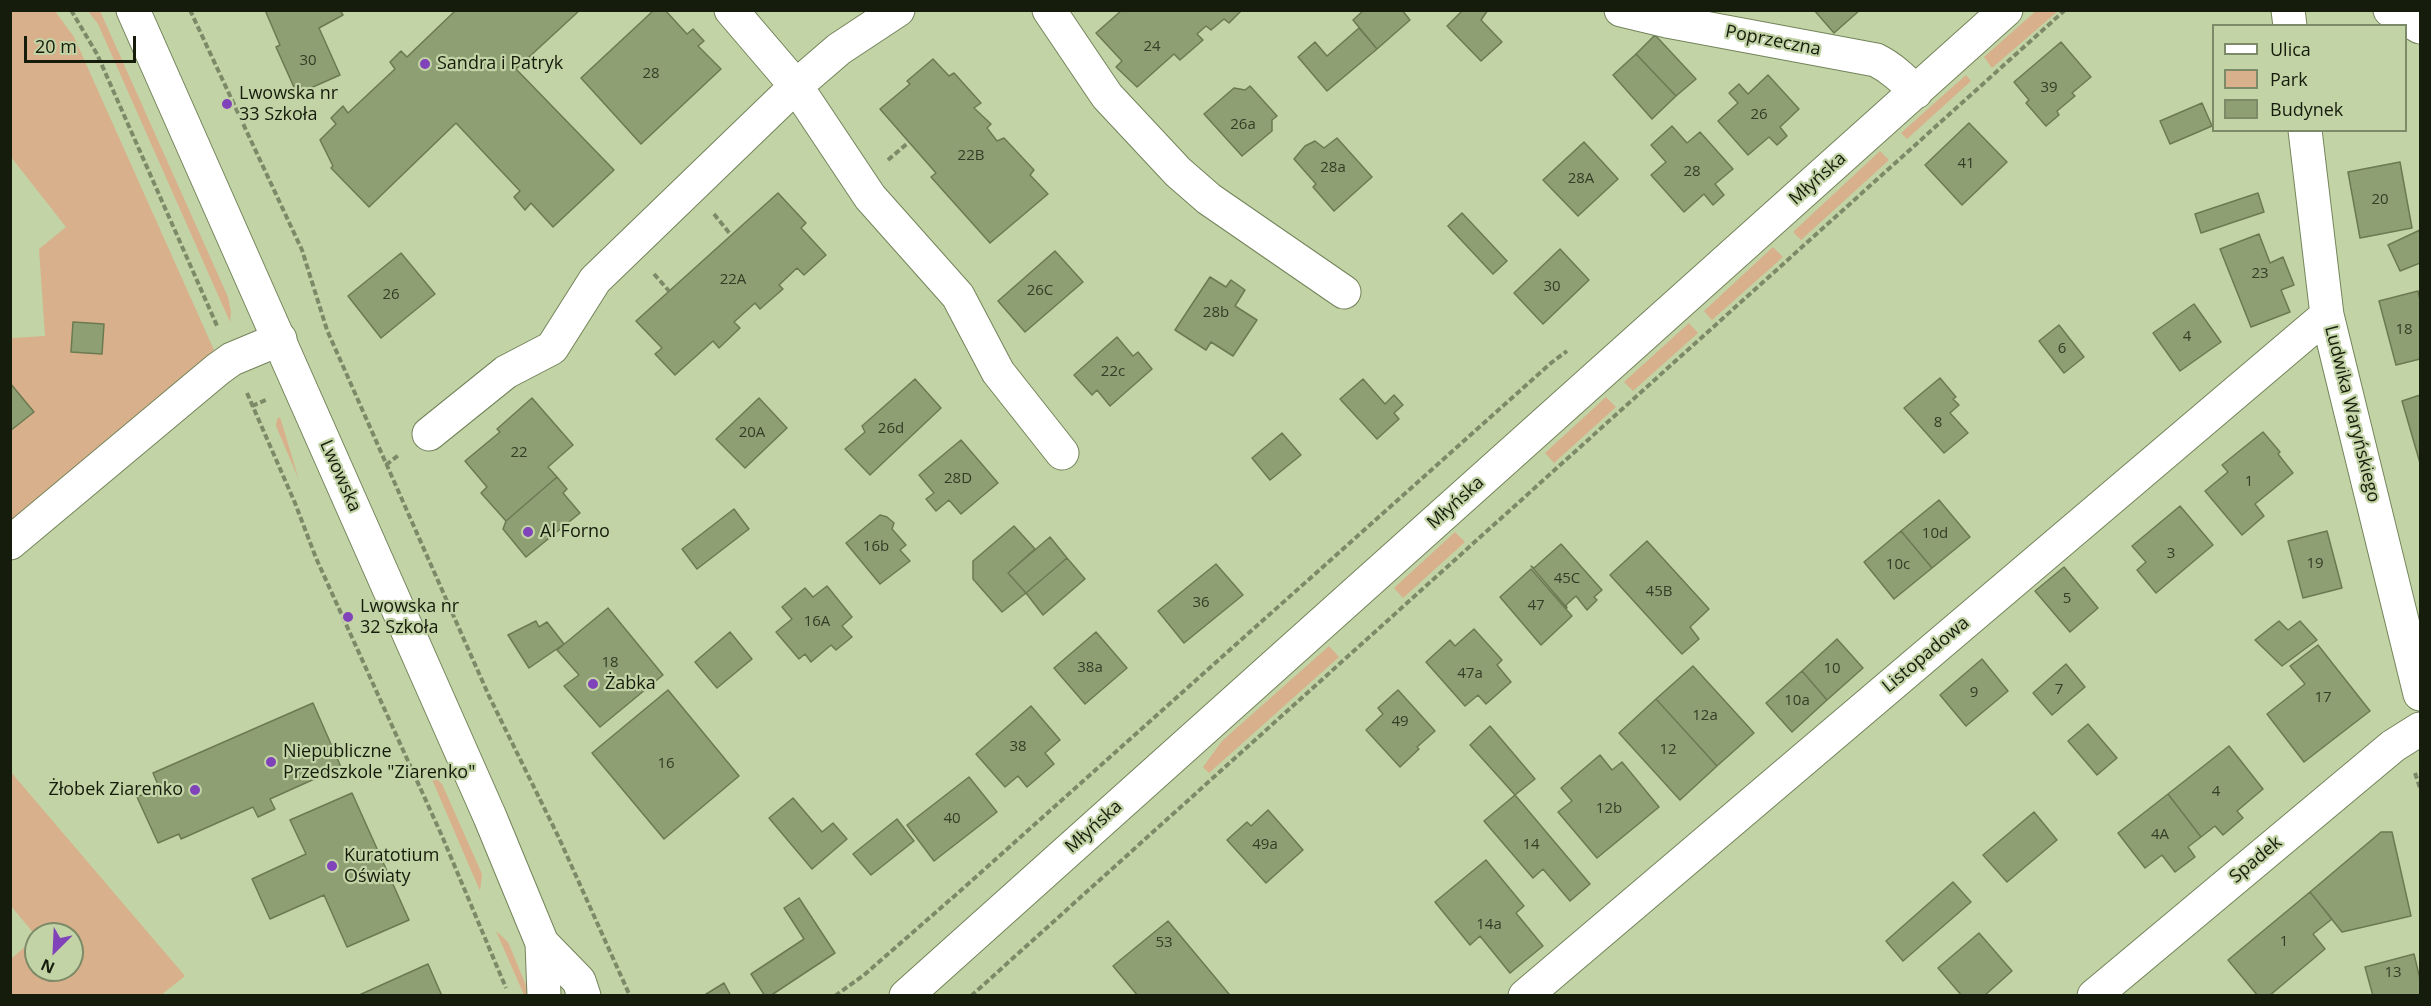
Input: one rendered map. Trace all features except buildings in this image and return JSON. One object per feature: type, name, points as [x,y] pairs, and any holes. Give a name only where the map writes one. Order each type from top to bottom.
[{"type":"street","name":"Lwowska","points":[[133,10],[490,817],[542,943],[544,996]]},
{"type":"street","points":[[731,10],[796,86],[870,197],[958,296],[998,372],[1062,453]]},
{"type":"street","points":[[429,434],[506,372],[552,348],[595,280],[796,86],[839,49],[898,10]]},
{"type":"street","points":[[1048,10],[1107,96],[1178,172],[1209,199],[1344,292]]},
{"type":"street","name":"Poprzeczna","points":[[1621,10],[1670,16],[1876,60],[1900,75],[1916,92]]},
{"type":"street","name":"Młyńska","points":[[906,996],[2006,10]]},
{"type":"street","points":[[2390,10],[2421,27]]},
{"type":"street","name":"Ludwika Waryńskiego","points":[[2305,132],[2327,315],[2421,694]]},
{"type":"street","name":"Listopadowa","points":[[1525,996],[2327,315]]},
{"type":"street","points":[[10,543],[232,359],[280,339]]},
{"type":"street","name":"Spadek","points":[[2094,996],[2393,746],[2421,729]]},
{"type":"street","name":"Lwowska","points":[[542,943],[579,981],[584,996]]},
{"type":"path","points":[[71,10],[97,54],[295,503],[316,558],[442,836],[509,996]]},
{"type":"path","points":[[190,10],[302,250],[327,330],[485,685],[559,838],[630,996]]},
{"type":"path","points":[[971,996],[2065,10]]},
{"type":"path","points":[[711,210],[731,235]]},
{"type":"path","points":[[835,996],[864,975],[951,900],[1551,363],[1569,350]]},
{"type":"path","points":[[252,406],[273,397]]},
{"type":"green space","points":[[2037,10],[2058,11],[1992,68],[1984,57]]},
{"type":"green space","points":[[11,11],[55,11],[74,37],[214,350],[11,526],[11,338],[45,336],[39,249],[66,227],[11,157]]},
{"type":"green space","points":[[88,11],[100,11],[228,297],[230,322],[98,24]]},
{"type":"green space","points":[[1966,75],[1971,81],[1907,139],[1901,133]]},
{"type":"green space","points":[[1880,151],[1889,160],[1801,240],[1793,232]]},
{"type":"green space","points":[[1773,247],[1783,257],[1712,320],[1704,311]]},
{"type":"green space","points":[[1689,323],[1698,333],[1633,391],[1624,382]]},
{"type":"green space","points":[[1606,397],[1616,407],[1554,463],[1545,453]]},
{"type":"green space","points":[[280,417],[299,480],[276,426],[277,419]]},
{"type":"green space","points":[[1455,532],[1465,542],[1403,598],[1394,588]]},
{"type":"green space","points":[[1329,646],[1339,657],[1209,773],[1203,767],[1222,741]]},
{"type":"green space","points":[[428,770],[442,784],[482,874],[480,891]]},
{"type":"green space","points":[[10,771],[185,976],[161,995],[11,995],[11,959],[24,948],[24,982],[84,982],[84,922],[24,922],[11,906]]},
{"type":"green space","points":[[496,931],[508,942],[530,995],[524,995]]},
{"type":"place","name":"Sandra i Patryk","points":[[425,64]]},
{"type":"place","name":"Lwowska nr 33 Szkoła","points":[[227,104]]},
{"type":"place","name":"Al Forno","points":[[528,532]]},
{"type":"place","name":"Lwowska nr 32 Szkoła","points":[[348,617]]},
{"type":"place","name":"Żabka","points":[[593,684]]},
{"type":"place","name":"Niepubliczne Przedszkole \"Ziarenko\"","points":[[271,762]]},
{"type":"place","name":"Żłobek Ziarenko","points":[[195,790]]},
{"type":"place","name":"Kuratotium Oświaty","points":[[332,866]]}]
